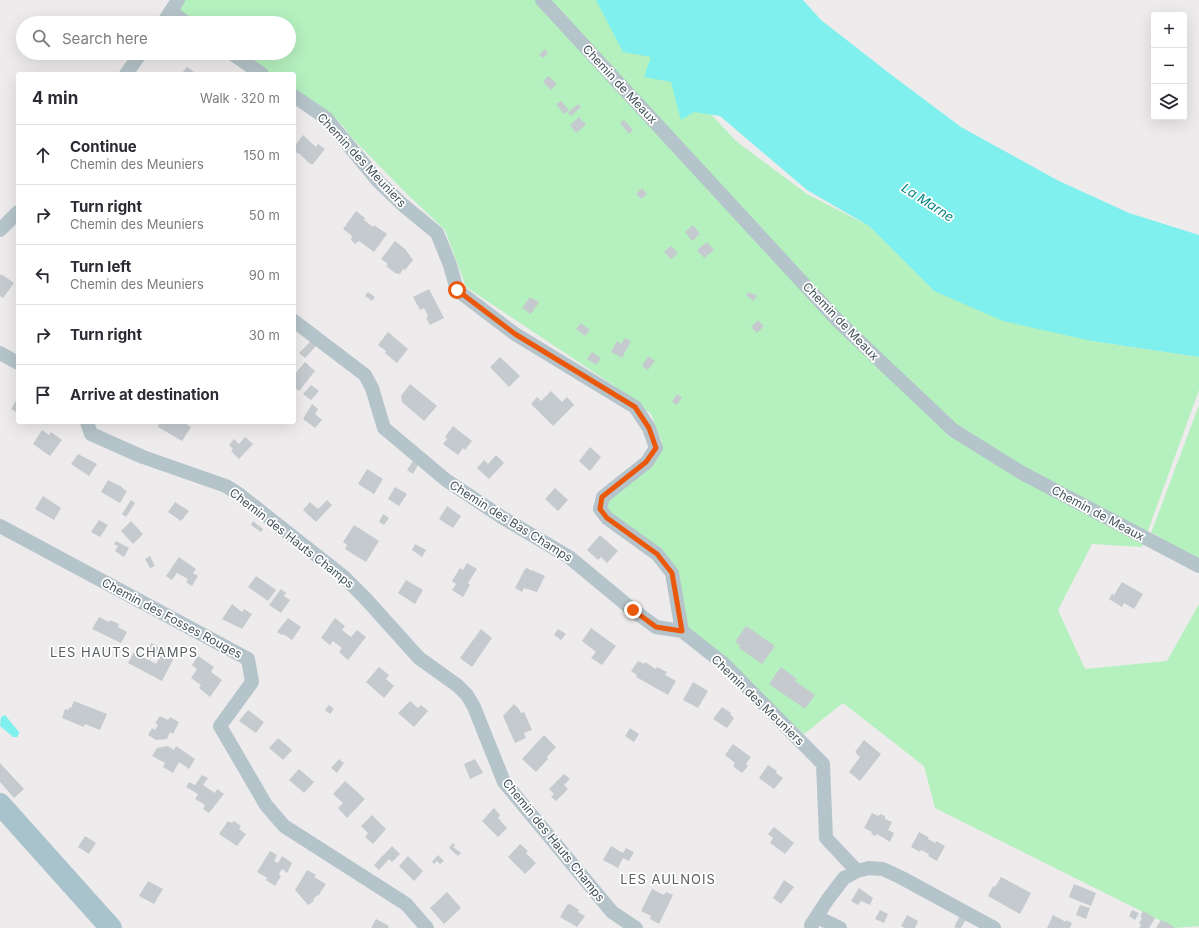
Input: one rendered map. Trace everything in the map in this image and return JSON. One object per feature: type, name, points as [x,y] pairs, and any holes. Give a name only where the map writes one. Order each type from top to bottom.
[{"type":"main road","points":[[0,804],[111,928]]},
{"type":"street","name":"Chemin de Meaux","points":[[542,0],[839,322],[953,430],[1022,473],[1199,566]]},
{"type":"street","points":[[128,72],[137,60]]},
{"type":"street","points":[[241,60],[259,72]]},
{"type":"street","name":"Chemin des Meuniers","points":[[296,97],[326,118],[378,181],[403,205],[437,233],[450,265],[457,290],[515,334],[635,407],[649,428],[656,448],[646,462],[602,497],[600,509],[607,518],[657,554],[672,573],[682,631],[724,664],[822,764],[826,838],[857,870]]},
{"type":"street","points":[[0,230],[16,214]]},
{"type":"street","name":"Chemin des Bas Champs","points":[[296,323],[365,375],[372,388],[384,428],[446,480],[503,518],[569,557],[656,627],[682,631]]},
{"type":"street","points":[[0,353],[16,362]]},
{"type":"street","name":"Chemin des Hauts Champs","points":[[88,424],[91,434],[143,457],[226,486],[240,495],[344,577],[366,598],[419,658],[458,686],[467,695],[474,707],[504,782],[612,912],[636,928]]},
{"type":"street","name":"Chemin des Fosses Rouges","points":[[0,526],[248,659],[252,682],[220,726],[266,805],[284,826],[406,904],[427,928]]},
{"type":"street","points":[[840,928],[814,922],[828,899],[844,878],[857,870],[869,868],[883,869],[994,928]]},
{"type":"green space","points":[[178,0],[605,0],[736,141],[807,194],[869,226],[934,291],[1092,341],[1199,357],[1199,390],[1142,547],[1092,544],[1058,610],[1085,669],[1167,661],[1199,604],[1199,926],[1175,928],[935,808],[924,766],[843,703],[804,734],[682,631],[672,573],[600,509],[662,442],[651,414],[619,389],[466,287],[445,230],[350,136],[339,122],[325,110],[296,91],[296,72],[266,72],[247,60],[296,60],[296,16],[177,16],[171,12]]},
{"type":"green space","points":[[1199,405],[1199,564],[1155,534],[1151,533]]},
{"type":"water","name":"La Marne","points":[[596,0],[803,0],[821,20],[961,127],[1057,180],[1129,213],[1199,235],[1199,357],[1092,341],[1003,321],[934,291],[869,226],[807,190],[720,116],[694,112],[681,120],[671,82],[644,77],[651,57],[623,52]]},
{"type":"water","points":[[5,715],[19,732],[17,737],[13,737],[0,726],[1,717]]},
{"type":"building","points":[[545,49],[548,53],[543,58],[539,55]]},
{"type":"building","points":[[187,67],[194,72],[183,72]]},
{"type":"building","points":[[548,76],[557,84],[551,90],[543,82]]},
{"type":"building","points":[[561,101],[569,110],[564,114],[556,104]]},
{"type":"building","points":[[578,104],[581,107],[571,116],[568,113]]},
{"type":"building","points":[[579,117],[586,125],[576,133],[570,125]]},
{"type":"building","points":[[624,120],[633,130],[629,134],[620,123]]},
{"type":"building","points":[[303,135],[316,147],[318,144],[325,149],[313,164],[310,164],[296,152],[296,144]]},
{"type":"building","points":[[642,188],[647,194],[641,199],[636,194]]},
{"type":"building","points":[[356,211],[373,227],[374,225],[387,234],[374,252],[359,241],[355,244],[351,240],[352,236],[343,229]]},
{"type":"building","points":[[693,225],[700,234],[692,241],[685,232]]},
{"type":"building","points":[[395,241],[405,249],[413,260],[405,270],[403,269],[400,274],[395,273],[386,266],[388,264],[381,259]]},
{"type":"building","points":[[707,242],[714,250],[704,258],[697,250]]},
{"type":"building","points":[[671,246],[678,253],[671,259],[664,252]]},
{"type":"building","points":[[1,274],[14,283],[3,298],[0,296]]},
{"type":"building","points":[[429,289],[444,318],[430,325],[426,318],[428,316],[424,308],[420,310],[413,297]]},
{"type":"building","points":[[368,292],[375,297],[372,301],[365,296]]},
{"type":"building","points":[[749,292],[753,295],[754,293],[757,296],[753,301],[746,295]]},
{"type":"building","points":[[530,297],[539,302],[531,314],[522,308]]},
{"type":"building","points":[[758,320],[764,326],[757,333],[751,327]]},
{"type":"building","points":[[581,323],[590,330],[585,336],[576,329]]},
{"type":"building","points":[[388,332],[408,349],[397,363],[378,345]]},
{"type":"building","points":[[625,338],[631,341],[622,358],[611,352],[617,341],[621,344]]},
{"type":"building","points":[[311,341],[316,346],[305,358],[299,353]]},
{"type":"building","points":[[592,352],[601,358],[596,365],[587,359]]},
{"type":"building","points":[[648,356],[655,361],[648,370],[642,366]]},
{"type":"building","points":[[500,357],[520,376],[509,387],[490,367]]},
{"type":"building","points":[[305,362],[315,371],[299,391],[296,389],[296,373]]},
{"type":"building","points":[[410,384],[437,406],[424,421],[402,402],[401,396]]},
{"type":"building","points":[[311,385],[319,391],[311,400],[303,394]]},
{"type":"building","points":[[551,391],[562,402],[567,397],[574,405],[553,426],[531,404],[537,397],[541,401]]},
{"type":"building","points":[[677,394],[682,397],[677,405],[672,402]]},
{"type":"building","points":[[16,400],[16,412],[11,409]]},
{"type":"building","points":[[312,404],[318,409],[315,414],[322,420],[315,428],[303,419]]},
{"type":"building","points":[[159,424],[186,424],[191,427],[182,441],[158,427]]},
{"type":"building","points":[[453,426],[472,441],[465,450],[463,448],[458,455],[443,444],[447,439],[445,437]]},
{"type":"building","points":[[42,430],[49,435],[51,432],[62,440],[50,456],[33,444]]},
{"type":"building","points":[[245,437],[253,444],[239,459],[231,451],[233,449],[229,445],[234,439],[239,444]]},
{"type":"building","points":[[590,447],[601,457],[590,471],[579,461]]},
{"type":"building","points":[[78,454],[97,464],[89,476],[71,464]]},
{"type":"building","points":[[496,455],[504,463],[489,479],[477,468],[484,460],[488,464]]},
{"type":"building","points":[[413,461],[418,465],[413,474],[407,470]]},
{"type":"building","points":[[367,469],[383,479],[374,494],[358,484]]},
{"type":"building","points":[[108,480],[127,491],[120,503],[101,492]]},
{"type":"building","points":[[395,487],[407,494],[399,506],[388,499]]},
{"type":"building","points":[[555,488],[568,500],[558,511],[545,499]]},
{"type":"building","points":[[43,496],[61,508],[54,520],[35,509]]},
{"type":"building","points":[[131,500],[135,503],[126,517],[122,514]]},
{"type":"building","points":[[327,500],[332,505],[316,522],[303,510],[310,502],[318,509]]},
{"type":"building","points":[[175,502],[189,511],[181,521],[168,512]]},
{"type":"building","points":[[447,506],[461,516],[453,528],[439,519]]},
{"type":"building","points":[[383,514],[389,518],[384,525],[379,522]]},
{"type":"building","points":[[99,520],[108,525],[100,537],[91,532]]},
{"type":"building","points":[[131,521],[143,534],[133,544],[121,531]]},
{"type":"building","points":[[253,521],[263,529],[261,532],[251,525]]},
{"type":"building","points":[[354,525],[379,541],[366,562],[345,549],[347,545],[343,542]]},
{"type":"building","points":[[600,535],[618,551],[607,563],[601,557],[598,560],[587,550]]},
{"type":"building","points":[[116,541],[129,548],[124,557],[115,551],[118,546],[114,544]]},
{"type":"building","points":[[415,544],[426,550],[422,557],[412,550]]},
{"type":"building","points":[[150,556],[155,566],[150,568],[145,559]]},
{"type":"building","points":[[179,557],[196,569],[193,573],[198,576],[192,586],[186,582],[188,579],[177,573],[172,580],[166,576]]},
{"type":"building","points":[[467,563],[477,569],[468,583],[470,585],[463,597],[452,590],[456,584],[452,581],[460,568],[463,570]]},
{"type":"building","points":[[527,568],[545,576],[537,592],[524,588],[522,592],[515,588],[525,569]]},
{"type":"building","points":[[256,576],[276,590],[268,601],[248,587]]},
{"type":"building","points":[[406,580],[423,590],[415,604],[398,593]]},
{"type":"building","points":[[1122,582],[1143,594],[1134,609],[1124,603],[1122,607],[1109,599],[1112,594],[1114,595]]},
{"type":"building","points":[[281,589],[286,593],[284,596],[290,600],[281,613],[269,605]]},
{"type":"building","points":[[232,604],[242,612],[244,609],[252,614],[242,629],[222,619]]},
{"type":"building","points":[[99,617],[109,622],[110,620],[119,624],[118,627],[127,632],[121,643],[92,629]]},
{"type":"building","points":[[288,618],[301,627],[292,640],[277,632]]},
{"type":"building","points":[[335,618],[345,626],[342,630],[351,637],[357,630],[366,637],[348,660],[339,652],[342,648],[333,641],[330,645],[321,638]]},
{"type":"building","points":[[746,626],[775,646],[762,664],[739,648],[740,645],[735,642]]},
{"type":"building","points":[[591,628],[616,646],[602,665],[591,658],[596,652],[582,641]]},
{"type":"building","points":[[481,629],[492,638],[472,667],[460,658]]},
{"type":"building","points":[[558,629],[566,634],[561,640],[554,635]]},
{"type":"building","points":[[151,643],[175,656],[162,681],[128,663],[134,652],[156,664],[159,659],[149,653]]},
{"type":"building","points":[[198,656],[214,667],[211,672],[222,680],[210,697],[199,688],[201,685],[191,678],[197,669],[192,665]]},
{"type":"building","points":[[638,661],[644,664],[645,662],[656,669],[657,667],[667,672],[665,675],[676,681],[668,695],[636,677],[637,675],[631,671]]},
{"type":"building","points":[[379,667],[389,675],[386,679],[394,686],[384,698],[366,682]]},
{"type":"building","points":[[781,667],[797,679],[795,681],[815,695],[805,709],[769,684]]},
{"type":"building","points":[[693,682],[708,691],[698,708],[683,700]]},
{"type":"building","points":[[74,701],[107,714],[100,730],[85,724],[84,727],[62,718],[65,709],[68,710],[70,707],[71,708]]},
{"type":"building","points":[[410,701],[418,708],[421,705],[428,711],[414,727],[398,713]]},
{"type":"building","points":[[514,704],[521,713],[524,712],[532,730],[524,733],[526,738],[515,743],[503,716]]},
{"type":"building","points":[[329,705],[334,709],[330,714],[325,710]]},
{"type":"building","points":[[722,707],[731,713],[730,714],[734,718],[727,728],[713,719]]},
{"type":"building","points":[[248,710],[264,722],[256,733],[239,721]]},
{"type":"building","points":[[160,716],[168,720],[170,717],[179,722],[173,734],[170,732],[167,739],[156,740],[148,735],[152,728],[155,730],[158,725],[155,723]]},
{"type":"building","points":[[630,728],[639,734],[634,742],[625,736]]},
{"type":"building","points":[[544,735],[556,747],[547,757],[548,759],[536,772],[522,759]]},
{"type":"building","points":[[278,738],[292,750],[283,760],[269,748]]},
{"type":"building","points":[[864,740],[881,754],[860,781],[849,772],[860,757],[855,752]]},
{"type":"building","points":[[733,744],[751,757],[746,764],[748,766],[742,773],[733,766],[735,763],[725,755]]},
{"type":"building","points":[[168,746],[174,750],[176,746],[195,759],[189,769],[179,762],[173,773],[163,767],[165,763],[152,756],[157,748]]},
{"type":"building","points":[[339,759],[344,763],[337,773],[331,768]]},
{"type":"building","points":[[475,759],[483,773],[470,779],[464,764]]},
{"type":"building","points":[[0,763],[24,789],[14,798],[0,782]]},
{"type":"building","points":[[768,765],[777,771],[776,773],[783,778],[774,789],[759,778]]},
{"type":"building","points":[[299,769],[314,782],[304,793],[289,780]]},
{"type":"building","points":[[564,774],[570,779],[564,785],[568,789],[556,801],[551,797],[554,794],[549,789]]},
{"type":"building","points":[[202,775],[208,778],[203,785],[215,793],[217,789],[224,794],[209,813],[203,809],[205,805],[195,799],[198,794],[186,787],[189,782],[195,785]]},
{"type":"building","points":[[345,781],[365,799],[347,818],[338,808],[343,803],[333,794]]},
{"type":"building","points":[[494,808],[500,815],[498,818],[507,828],[498,837],[482,821]]},
{"type":"building","points":[[872,813],[878,816],[881,814],[885,816],[885,819],[892,822],[888,830],[894,833],[890,842],[877,834],[875,836],[871,834],[872,832],[864,828]]},
{"type":"building","points":[[372,815],[386,829],[373,844],[365,837],[368,833],[361,826]]},
{"type":"building","points":[[228,821],[232,823],[234,821],[241,826],[239,829],[246,834],[237,846],[219,834]]},
{"type":"building","points":[[774,827],[794,843],[785,854],[770,843],[773,838],[768,834]]},
{"type":"building","points":[[919,832],[935,843],[936,841],[945,846],[937,861],[928,856],[929,854],[921,850],[920,852],[911,847]]},
{"type":"building","points":[[85,836],[96,843],[89,854],[78,847]]},
{"type":"building","points":[[453,843],[455,845],[453,847],[461,853],[458,856],[449,848]]},
{"type":"building","points":[[520,844],[528,851],[526,853],[536,863],[525,874],[508,857]]},
{"type":"building","points":[[392,846],[400,854],[392,862],[389,859],[379,870],[374,865]]},
{"type":"building","points":[[611,846],[623,853],[626,848],[634,852],[629,861],[623,858],[618,868],[603,860]]},
{"type":"building","points":[[270,851],[277,855],[274,861],[278,863],[282,856],[292,863],[287,873],[282,869],[279,874],[281,876],[275,886],[266,880],[267,878],[257,872]]},
{"type":"building","points":[[438,855],[444,861],[440,864],[437,861],[434,864],[432,862]]},
{"type":"building","points":[[408,856],[423,871],[414,881],[399,866]]},
{"type":"building","points":[[307,870],[316,875],[314,877],[326,884],[318,896],[317,895],[313,900],[314,901],[308,905],[295,890]]},
{"type":"building","points":[[1001,877],[1031,893],[1020,914],[988,896],[993,886],[995,887]]},
{"type":"building","points":[[784,880],[794,887],[781,904],[773,898]]},
{"type":"building","points":[[148,881],[163,889],[154,904],[139,896]]},
{"type":"building","points":[[1074,884],[1096,893],[1091,906],[1069,897]]},
{"type":"building","points":[[859,888],[873,898],[870,905],[861,901],[858,905],[851,901]]},
{"type":"building","points":[[652,889],[664,895],[666,892],[673,895],[659,924],[650,919],[651,916],[641,911]]},
{"type":"building","points":[[447,892],[461,908],[444,924],[430,908]]},
{"type":"building","points":[[570,904],[579,910],[578,912],[585,916],[577,927],[560,917],[567,905]]},
{"type":"building","points":[[1080,905],[1090,908],[1086,919],[1076,915]]},
{"type":"building","points":[[880,910],[888,914],[884,923],[875,919]]},
{"type":"building","points":[[1132,910],[1139,913],[1135,920],[1129,916]]},
{"type":"building","points":[[1143,911],[1155,918],[1149,928],[1139,928],[1141,925],[1139,923],[1142,918],[1140,917]]},
{"type":"building","points":[[907,915],[918,921],[915,928],[905,928],[901,926]]},
{"type":"building","points":[[1053,915],[1066,922],[1066,920],[1072,923],[1070,928],[1047,928]]},
{"type":"building","points":[[960,916],[966,919],[961,928],[954,927]]},
{"type":"building","points":[[376,919],[389,926],[388,928],[371,928]]},
{"type":"building","points":[[1161,920],[1168,923],[1175,928],[1156,928]]},
{"type":"district","name":"LES HAUTS CHAMPS","points":[[124,652]]},
{"type":"district","name":"LES AULNOIS","points":[[668,879]]},
{"type":"route","points":[[457,290],[515,334],[635,407],[649,428],[656,448],[646,462],[602,497],[600,509],[607,518],[657,554],[672,573],[682,631],[656,627],[633,610]]}]
